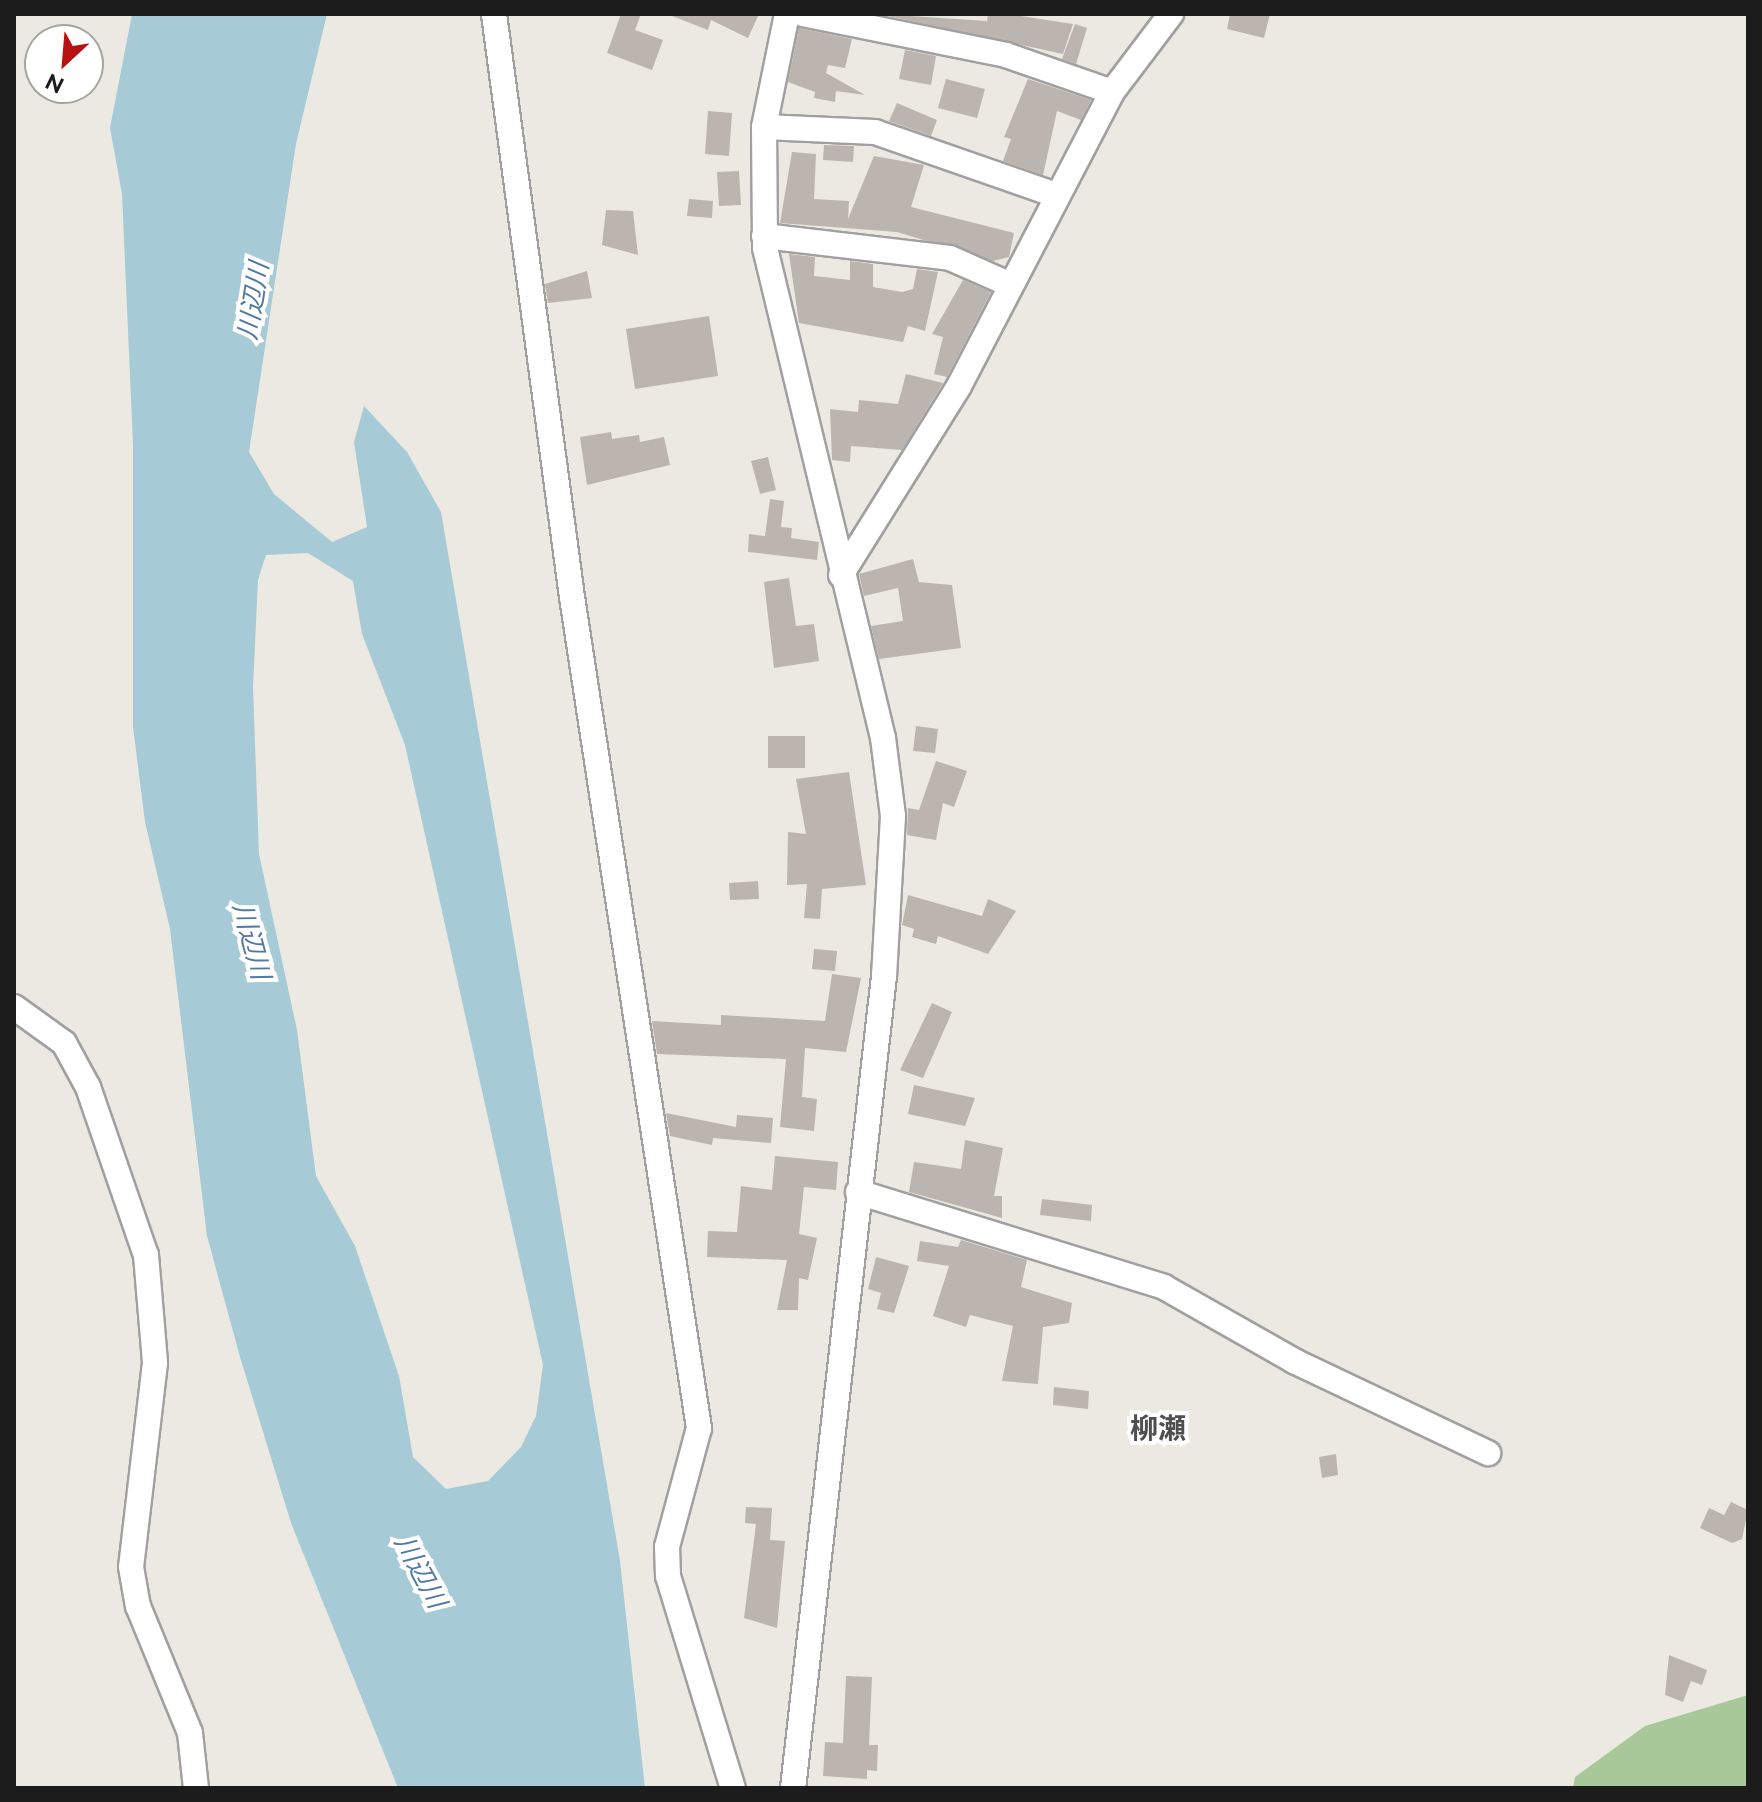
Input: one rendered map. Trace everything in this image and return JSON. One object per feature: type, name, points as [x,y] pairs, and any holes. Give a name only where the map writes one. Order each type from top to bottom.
[{"type":"street","points":[[494,14],[572,597],[699,1428],[667,1547],[668,1576],[733,1788]]},
{"type":"street","points":[[787,14],[764,127],[764,236],[841,575],[883,738],[893,816],[884,976],[793,1788]]},
{"type":"street","points":[[803,14],[1006,55],[1112,92]]},
{"type":"street","points":[[841,575],[1011,285],[1112,92],[1171,14]]},
{"type":"street","points":[[764,127],[875,132],[1056,195]]},
{"type":"street","points":[[764,236],[950,258],[1011,285]]},
{"type":"street","points":[[14,1007],[64,1043],[88,1087],[146,1255],[155,1363],[131,1567],[138,1606],[190,1733],[196,1788]]},
{"type":"street","points":[[858,1192],[1164,1287],[1294,1361],[1488,1453]]},
{"type":"green space","points":[[1748,1695],[1748,1788],[1573,1788],[1575,1777],[1645,1726]]},
{"type":"water","name":"川辺川","points":[[132,14],[327,14],[296,144],[249,452],[274,494],[332,542],[367,527],[354,442],[364,406],[407,452],[441,512],[620,1561],[645,1788],[398,1788],[291,1523],[207,1236],[170,929],[145,822],[133,727],[133,445],[122,194],[110,128]],"holes":[[[308,553],[353,581],[362,634],[405,745],[543,1365],[536,1416],[521,1447],[488,1481],[446,1489],[413,1457],[399,1376],[355,1246],[316,1176],[297,1030],[259,854],[253,687],[258,580],[266,555]]]},
{"type":"building","points":[[621,14],[641,14],[635,30],[663,40],[652,70],[607,53]]},
{"type":"building","points":[[667,14],[759,14],[748,38],[711,20],[708,30]]},
{"type":"building","points":[[879,14],[987,21],[988,14],[1007,14],[1073,24],[1063,54]]},
{"type":"building","points":[[1230,14],[1270,14],[1264,38],[1227,29]]},
{"type":"building","points":[[1075,24],[1087,28],[1076,64],[1062,59]]},
{"type":"building","points":[[799,28],[852,39],[845,68],[828,65],[826,73],[865,95],[836,91],[835,102],[814,98],[815,92],[788,82]]},
{"type":"building","points":[[905,50],[936,56],[931,85],[899,79]]},
{"type":"building","points":[[946,79],[985,89],[977,118],[938,108]]},
{"type":"building","points":[[1028,79],[1091,100],[1081,120],[1057,111],[1043,175],[1003,161],[1011,139],[1004,137]]},
{"type":"building","points":[[897,103],[937,120],[931,136],[889,121]]},
{"type":"building","points":[[708,111],[732,113],[729,156],[705,154]]},
{"type":"building","points":[[824,145],[854,146],[853,162],[823,160]]},
{"type":"building","points":[[792,152],[816,154],[814,199],[849,201],[848,219],[874,156],[924,165],[911,207],[1014,233],[1009,257],[993,261],[897,232],[780,223]]},
{"type":"building","points":[[739,171],[741,205],[719,206],[717,172]]},
{"type":"building","points":[[689,199],[713,201],[712,218],[687,216]]},
{"type":"building","points":[[606,210],[633,211],[638,255],[602,245]]},
{"type":"building","points":[[789,254],[815,257],[814,276],[850,280],[850,261],[873,264],[873,287],[902,292],[913,289],[917,269],[938,272],[925,331],[908,326],[903,342],[799,323]]},
{"type":"building","points":[[587,271],[592,298],[548,303],[545,284]]},
{"type":"building","points":[[963,280],[991,292],[947,377],[934,374],[943,337],[932,334]]},
{"type":"building","points":[[709,316],[718,376],[635,389],[626,329]]},
{"type":"building","points":[[906,374],[943,383],[902,450],[851,446],[850,462],[832,460],[830,409],[858,412],[859,400],[898,404]]},
{"type":"building","points":[[611,432],[612,439],[639,435],[640,442],[664,437],[670,465],[587,485],[580,437]]},
{"type":"building","points":[[768,457],[776,490],[760,494],[751,461]]},
{"type":"building","points":[[770,499],[784,501],[781,527],[792,528],[791,538],[819,542],[817,560],[748,552],[749,534],[765,536]]},
{"type":"building","points":[[913,559],[919,582],[952,585],[961,648],[879,659],[871,626],[903,621],[898,588],[864,596],[859,574]]},
{"type":"building","points":[[789,578],[796,626],[814,624],[819,661],[774,668],[764,582]]},
{"type":"building","points":[[916,726],[938,729],[935,753],[913,751]]},
{"type":"building","points":[[768,736],[805,736],[805,768],[768,768]]},
{"type":"building","points":[[936,761],[967,771],[954,807],[943,803],[936,840],[907,835],[908,808],[919,810]]},
{"type":"building","points":[[849,772],[866,885],[822,889],[820,919],[804,918],[807,884],[787,885],[788,832],[806,834],[796,779]]},
{"type":"building","points":[[758,881],[759,899],[730,900],[729,883]]},
{"type":"building","points":[[908,895],[982,916],[988,899],[1016,911],[988,954],[938,936],[936,944],[912,937],[914,929],[902,925]]},
{"type":"building","points":[[814,949],[837,951],[835,971],[812,969]]},
{"type":"building","points":[[832,974],[861,978],[846,1052],[805,1048],[802,1097],[817,1099],[814,1131],[780,1127],[786,1059],[657,1054],[652,1021],[721,1025],[721,1015],[825,1021]]},
{"type":"building","points":[[932,1003],[952,1012],[923,1078],[900,1070]]},
{"type":"building","points":[[914,1085],[975,1098],[965,1126],[908,1114]]},
{"type":"building","points":[[666,1113],[736,1127],[737,1115],[773,1118],[771,1143],[713,1138],[712,1145],[670,1136]]},
{"type":"building","points":[[965,1140],[1003,1148],[994,1196],[1002,1196],[1002,1218],[909,1192],[914,1162],[961,1169]]},
{"type":"building","points":[[775,1156],[838,1162],[836,1190],[804,1187],[799,1234],[817,1238],[808,1280],[799,1278],[798,1310],[777,1310],[787,1260],[707,1257],[708,1231],[737,1232],[741,1186],[772,1190]]},
{"type":"building","points":[[1042,1199],[1092,1205],[1091,1221],[1040,1215]]},
{"type":"building","points":[[961,1240],[1027,1260],[1021,1287],[1072,1303],[1069,1323],[1043,1327],[1038,1384],[1002,1381],[1013,1326],[970,1315],[966,1327],[933,1316],[949,1266],[917,1261],[920,1241],[958,1247]]},
{"type":"building","points":[[876,1257],[909,1266],[894,1313],[877,1309],[881,1293],[868,1289]]},
{"type":"building","points":[[1054,1387],[1089,1391],[1088,1409],[1053,1405]]},
{"type":"building","points":[[1336,1454],[1338,1475],[1322,1478],[1319,1457]]},
{"type":"building","points":[[1731,1502],[1748,1510],[1742,1539],[1732,1543],[1700,1528],[1709,1508],[1724,1515]]},
{"type":"building","points":[[746,1507],[772,1508],[770,1540],[785,1541],[777,1628],[744,1618],[756,1524],[745,1523]]},
{"type":"building","points":[[1669,1655],[1707,1670],[1702,1685],[1691,1681],[1683,1702],[1665,1695]]},
{"type":"building","points":[[846,1676],[872,1677],[869,1745],[878,1745],[877,1771],[867,1770],[867,1779],[823,1776],[825,1742],[843,1743]]},
{"type":"district","name":"柳瀬","points":[[1158,1429]]}]
